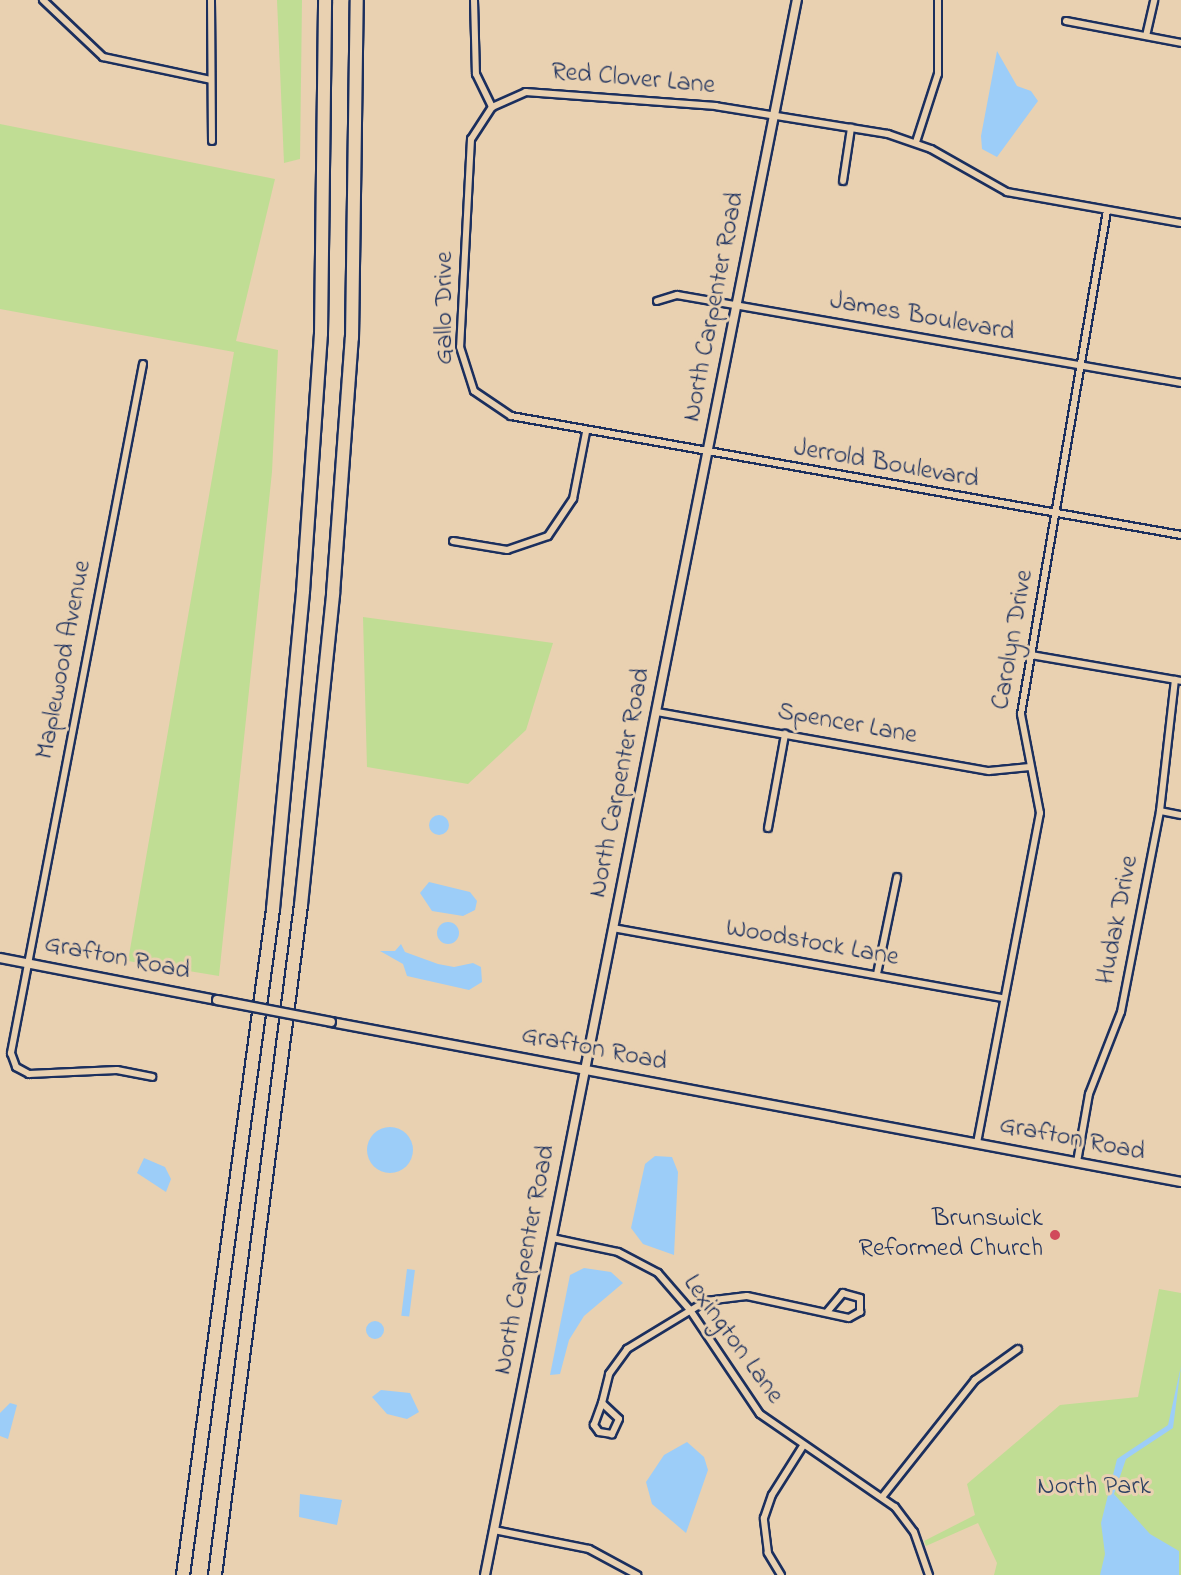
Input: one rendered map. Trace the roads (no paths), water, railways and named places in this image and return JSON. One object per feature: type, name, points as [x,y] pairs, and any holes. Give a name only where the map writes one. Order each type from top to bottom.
[{"type":"highway","points":[[183,1575],[273,909],[301,613],[321,334],[325,0]]},
{"type":"highway","points":[[215,1575],[301,905],[333,594],[352,338],[357,0]]},
{"type":"street","points":[[43,0],[103,57],[212,80]]},
{"type":"street","points":[[211,0],[212,141]]},
{"type":"street","points":[[474,0],[476,74],[492,107]]},
{"type":"street","name":"North Carpenter Road","points":[[485,1575],[797,0]]},
{"type":"street","points":[[916,142],[938,74],[938,0]]},
{"type":"street","points":[[1146,36],[1154,0]]},
{"type":"street","points":[[1066,21],[1181,43]]},
{"type":"street","name":"Red Clover Lane","points":[[492,107],[537,92],[775,116],[851,128],[916,142],[1007,192],[1181,223]]},
{"type":"street","name":"Gallo Drive","points":[[492,107],[476,129],[469,156],[463,369],[474,391],[493,409],[586,432]]},
{"type":"street","points":[[843,181],[851,128]]},
{"type":"street","name":"Carolyn Drive","points":[[977,1143],[1040,813],[1019,724],[1107,211]]},
{"type":"street","name":"James Boulevard","points":[[657,301],[677,295],[1181,382]]},
{"type":"street","name":"Maplewood Avenue","points":[[143,364],[11,1053],[19,1070],[33,1075],[121,1071],[152,1077]]},
{"type":"street","points":[[453,541],[507,550],[548,536],[573,499],[586,432]]},
{"type":"street","name":"Jerrold Boulevard","points":[[586,432],[1181,535]]},
{"type":"street","points":[[1031,655],[1178,680]]},
{"type":"street","name":"Hudak Drive","points":[[1077,1162],[1089,1094],[1121,1012],[1160,811],[1178,680]]},
{"type":"street","name":"Spencer Lane","points":[[657,712],[989,771],[1030,767]]},
{"type":"street","points":[[768,828],[785,734]]},
{"type":"street","points":[[1160,811],[1181,815]]},
{"type":"street","points":[[877,974],[897,877]]},
{"type":"street","name":"Woodstock Lane","points":[[613,928],[877,974],[1004,999]]},
{"type":"street","name":"Grafton Road","points":[[0,958],[1181,1182]]},
{"type":"street","name":"Lexington Lane","points":[[552,1238],[609,1250],[642,1263],[690,1310],[749,1402],[803,1446],[883,1496],[914,1532],[929,1575]]},
{"type":"street","points":[[602,1403],[619,1419],[612,1434],[599,1432],[594,1425],[602,1403],[606,1380],[622,1354],[690,1310],[735,1295],[827,1312],[855,1316],[860,1298],[843,1293],[827,1312]]},
{"type":"street","points":[[883,1496],[975,1380],[1018,1349]]},
{"type":"street","points":[[781,1575],[768,1553],[764,1518],[772,1495],[803,1446]]},
{"type":"street","points":[[494,1530],[589,1549],[637,1575]]},
{"type":"water","points":[[997,51],[1017,86],[1031,91],[1038,101],[997,157],[982,149],[981,136]]},
{"type":"water","points":[[439,815],[446,818],[449,825],[446,832],[439,835],[432,832],[429,825],[432,818]]},
{"type":"water","points":[[429,882],[470,892],[477,901],[475,910],[463,916],[432,911],[420,893]]},
{"type":"water","points":[[448,922],[456,925],[459,933],[456,941],[448,944],[440,941],[437,933],[440,925]]},
{"type":"water","points":[[401,944],[405,952],[438,964],[454,967],[473,963],[481,967],[482,982],[469,990],[407,976],[403,964],[380,951],[395,951]]},
{"type":"water","points":[[390,1127],[399,1128],[406,1134],[412,1141],[412,1159],[406,1166],[399,1172],[390,1173],[381,1172],[374,1166],[368,1159],[367,1150],[368,1141],[374,1134],[381,1128]]},
{"type":"water","points":[[655,1156],[672,1157],[678,1172],[674,1255],[643,1244],[631,1228],[645,1164]]},
{"type":"water","points":[[144,1158],[165,1167],[171,1179],[166,1192],[137,1173]]},
{"type":"water","points":[[584,1268],[611,1272],[623,1283],[584,1316],[569,1340],[560,1374],[550,1375],[570,1275]]},
{"type":"water","points":[[407,1269],[415,1270],[409,1317],[401,1316]]},
{"type":"water","points":[[371,1321],[379,1321],[384,1326],[382,1337],[371,1339],[366,1334],[366,1326]]},
{"type":"water","points":[[1181,1366],[1173,1428],[1126,1459],[1114,1494],[1150,1534],[1179,1551],[1179,1575],[1100,1575],[1105,1554],[1101,1523],[1117,1459],[1168,1425]]},
{"type":"water","points":[[381,1390],[410,1393],[419,1412],[407,1419],[387,1414],[372,1397]]},
{"type":"water","points":[[10,1403],[17,1405],[8,1439],[0,1436],[0,1413]]},
{"type":"water","points":[[687,1442],[704,1457],[708,1470],[686,1533],[652,1504],[646,1482],[664,1455]]},
{"type":"water","points":[[300,1494],[342,1500],[337,1525],[299,1517]]},
{"type":"place","name":"Brunswick Reformed Church","points":[[1055,1235]]},
{"type":"park label","name":"North Park","points":[[1094,1488]]}]
